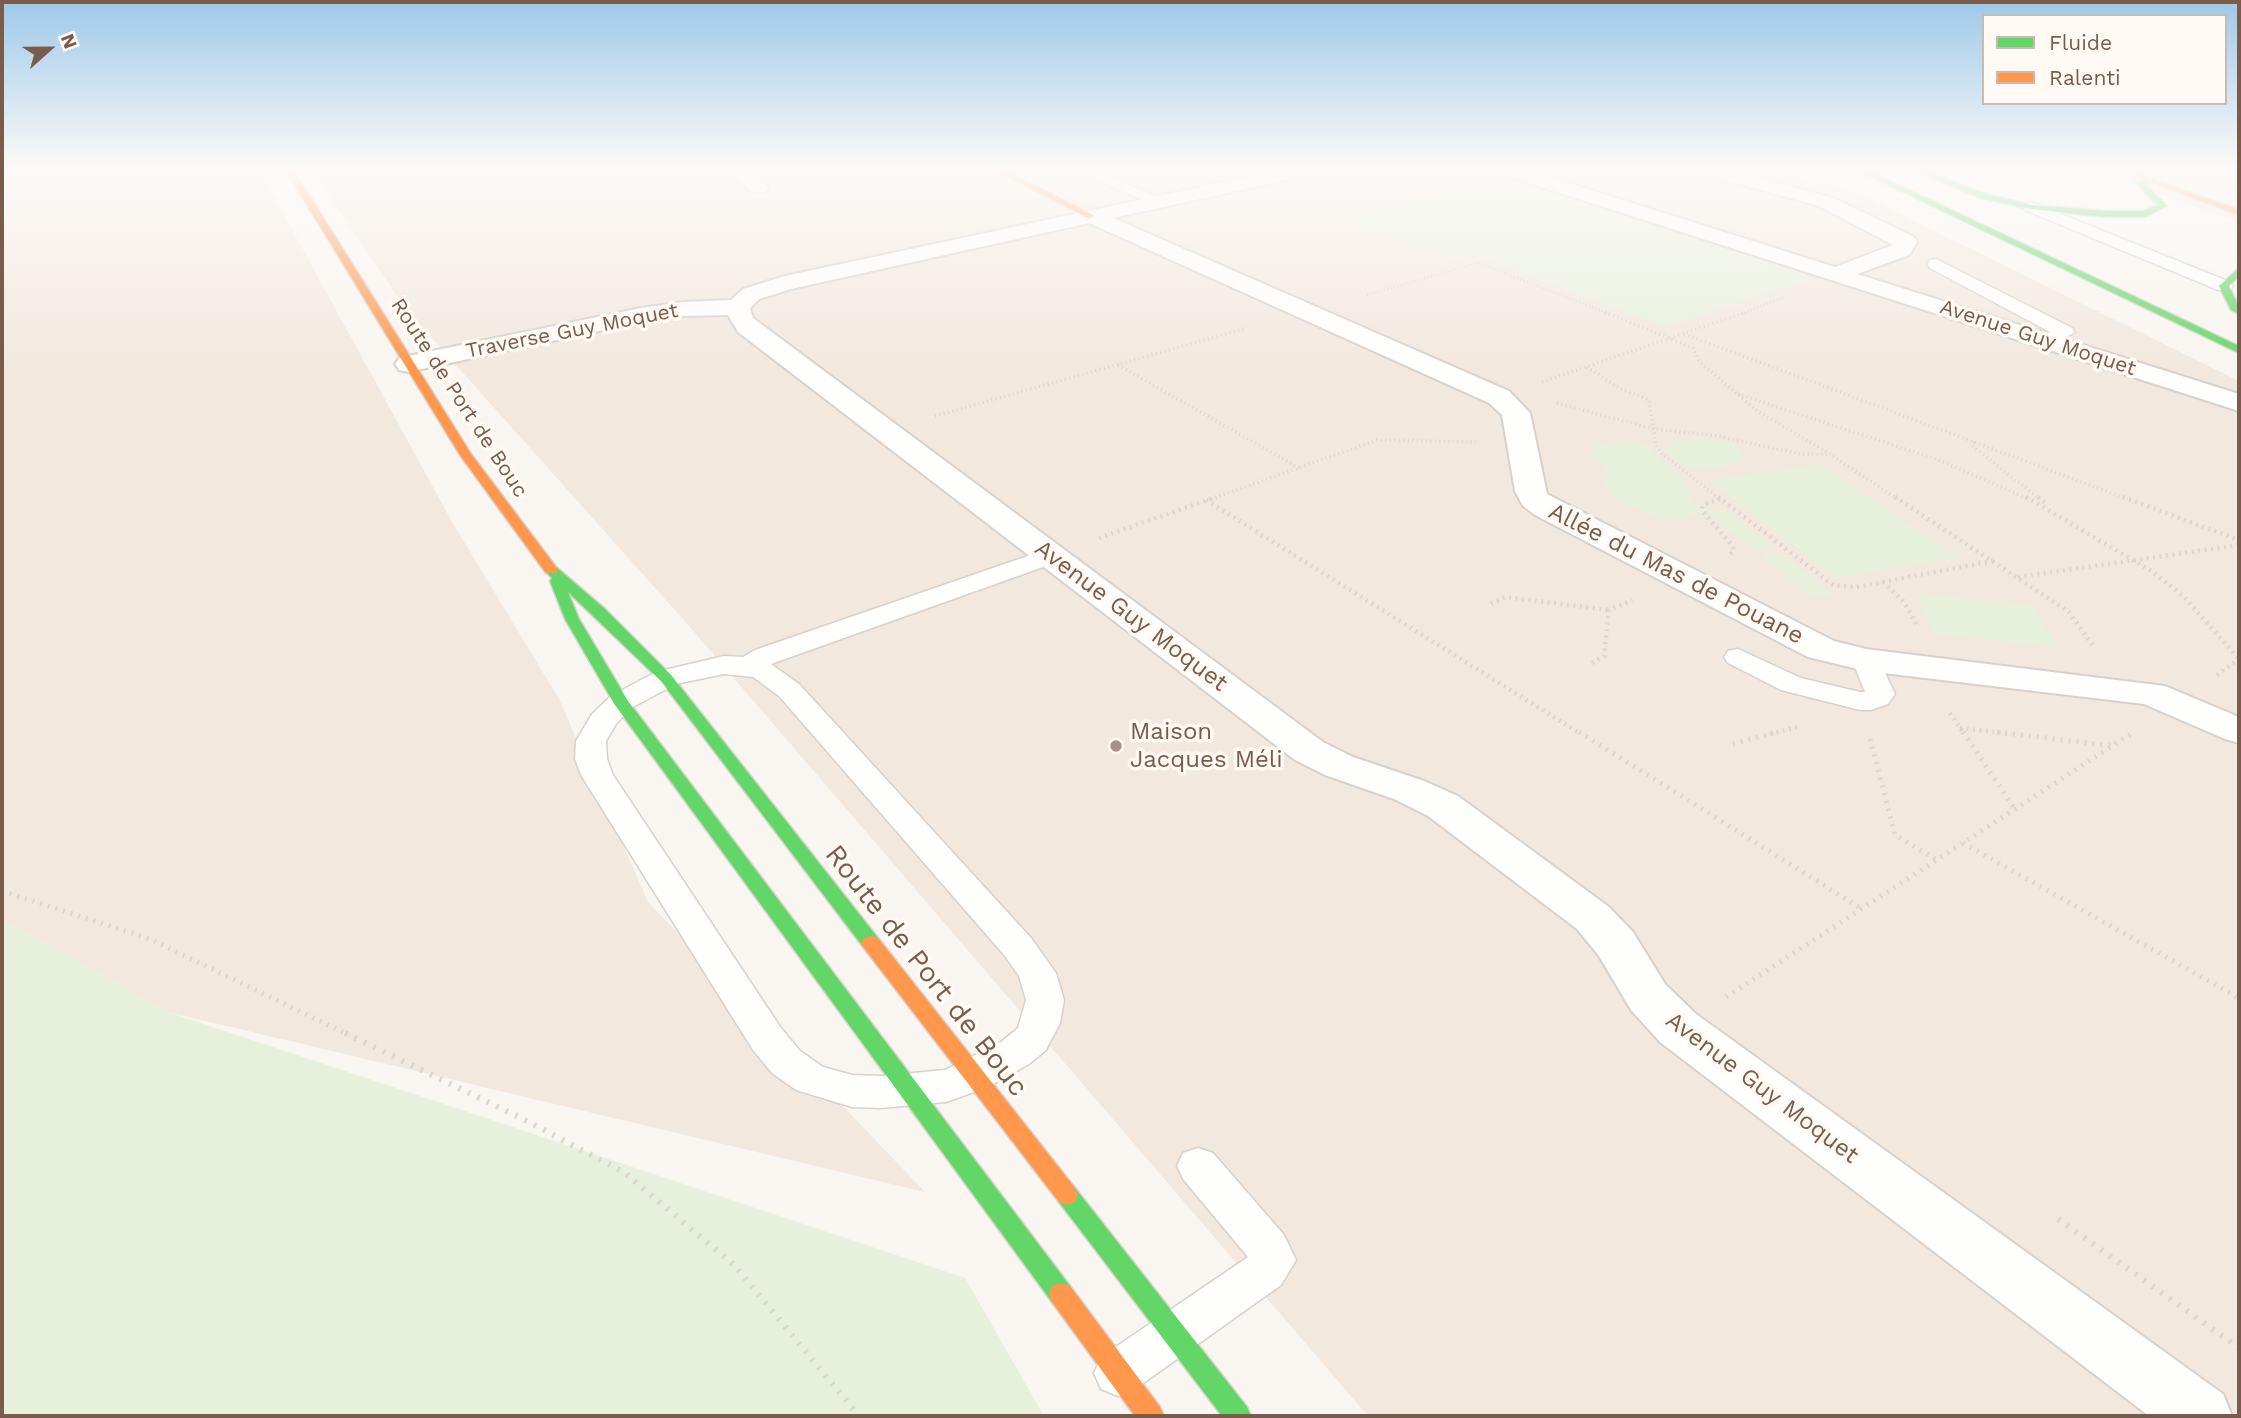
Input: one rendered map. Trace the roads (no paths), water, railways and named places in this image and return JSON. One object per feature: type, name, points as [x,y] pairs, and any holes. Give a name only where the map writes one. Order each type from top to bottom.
[{"type":"main road","name":"Route de Port de Bouc","points":[[329,235],[466,456],[555,575],[600,612],[666,678],[1238,1416]]},
{"type":"main road","points":[[1998,235],[2239,350]]},
{"type":"main road","points":[[2239,271],[2224,286],[2234,308],[2239,311]]},
{"type":"main road","points":[[2214,314],[2239,326]]},
{"type":"main road","name":"Route de Port de Bouc","points":[[555,575],[572,619],[621,702],[1151,1416]]},
{"type":"street","points":[[738,307],[751,294],[772,286],[1004,235]]},
{"type":"street","name":"Allée du Mas de Pouane","points":[[1134,235],[1499,397],[1516,413],[1530,491],[1534,499],[1546,508],[1821,649],[1866,660],[2152,694],[2239,731]]},
{"type":"street","name":"Avenue Guy Moquet","points":[[1714,235],[2239,403]]},
{"type":"street","points":[[1836,274],[1901,250],[1906,242],[1892,235]]},
{"type":"street","name":"Traverse Guy Moquet","points":[[408,364],[641,315],[704,307],[738,307]]},
{"type":"street","name":"Avenue Guy Moquet","points":[[738,307],[741,320],[747,327],[1309,751],[1339,766],[1409,790],[1443,806],[1593,918],[1616,944],[1648,997],[1678,1028],[2200,1416]]},
{"type":"lane","points":[[2101,235],[2224,286]]},
{"type":"lane","points":[[1936,264],[2065,332],[2046,341]]},
{"type":"lane","points":[[749,666],[765,656],[1043,550]]},
{"type":"lane","points":[[1738,657],[1791,684],[1860,701],[1871,701],[1880,694],[1866,660]]},
{"type":"lane","points":[[749,666],[777,679],[789,690],[1018,947],[1037,973],[1045,1000],[1041,1023],[1032,1039],[1016,1053],[974,1076],[946,1086],[910,1091],[852,1091],[810,1079],[786,1062],[767,1039],[597,775],[591,760],[591,741],[603,720],[621,702],[666,678],[704,667],[749,666]]},
{"type":"lane","points":[[1118,1373],[1265,1271],[1273,1260],[1268,1249],[1198,1166]]},
{"type":"place","name":"Maison Jacques Méli","points":[[1116,746]]}]
